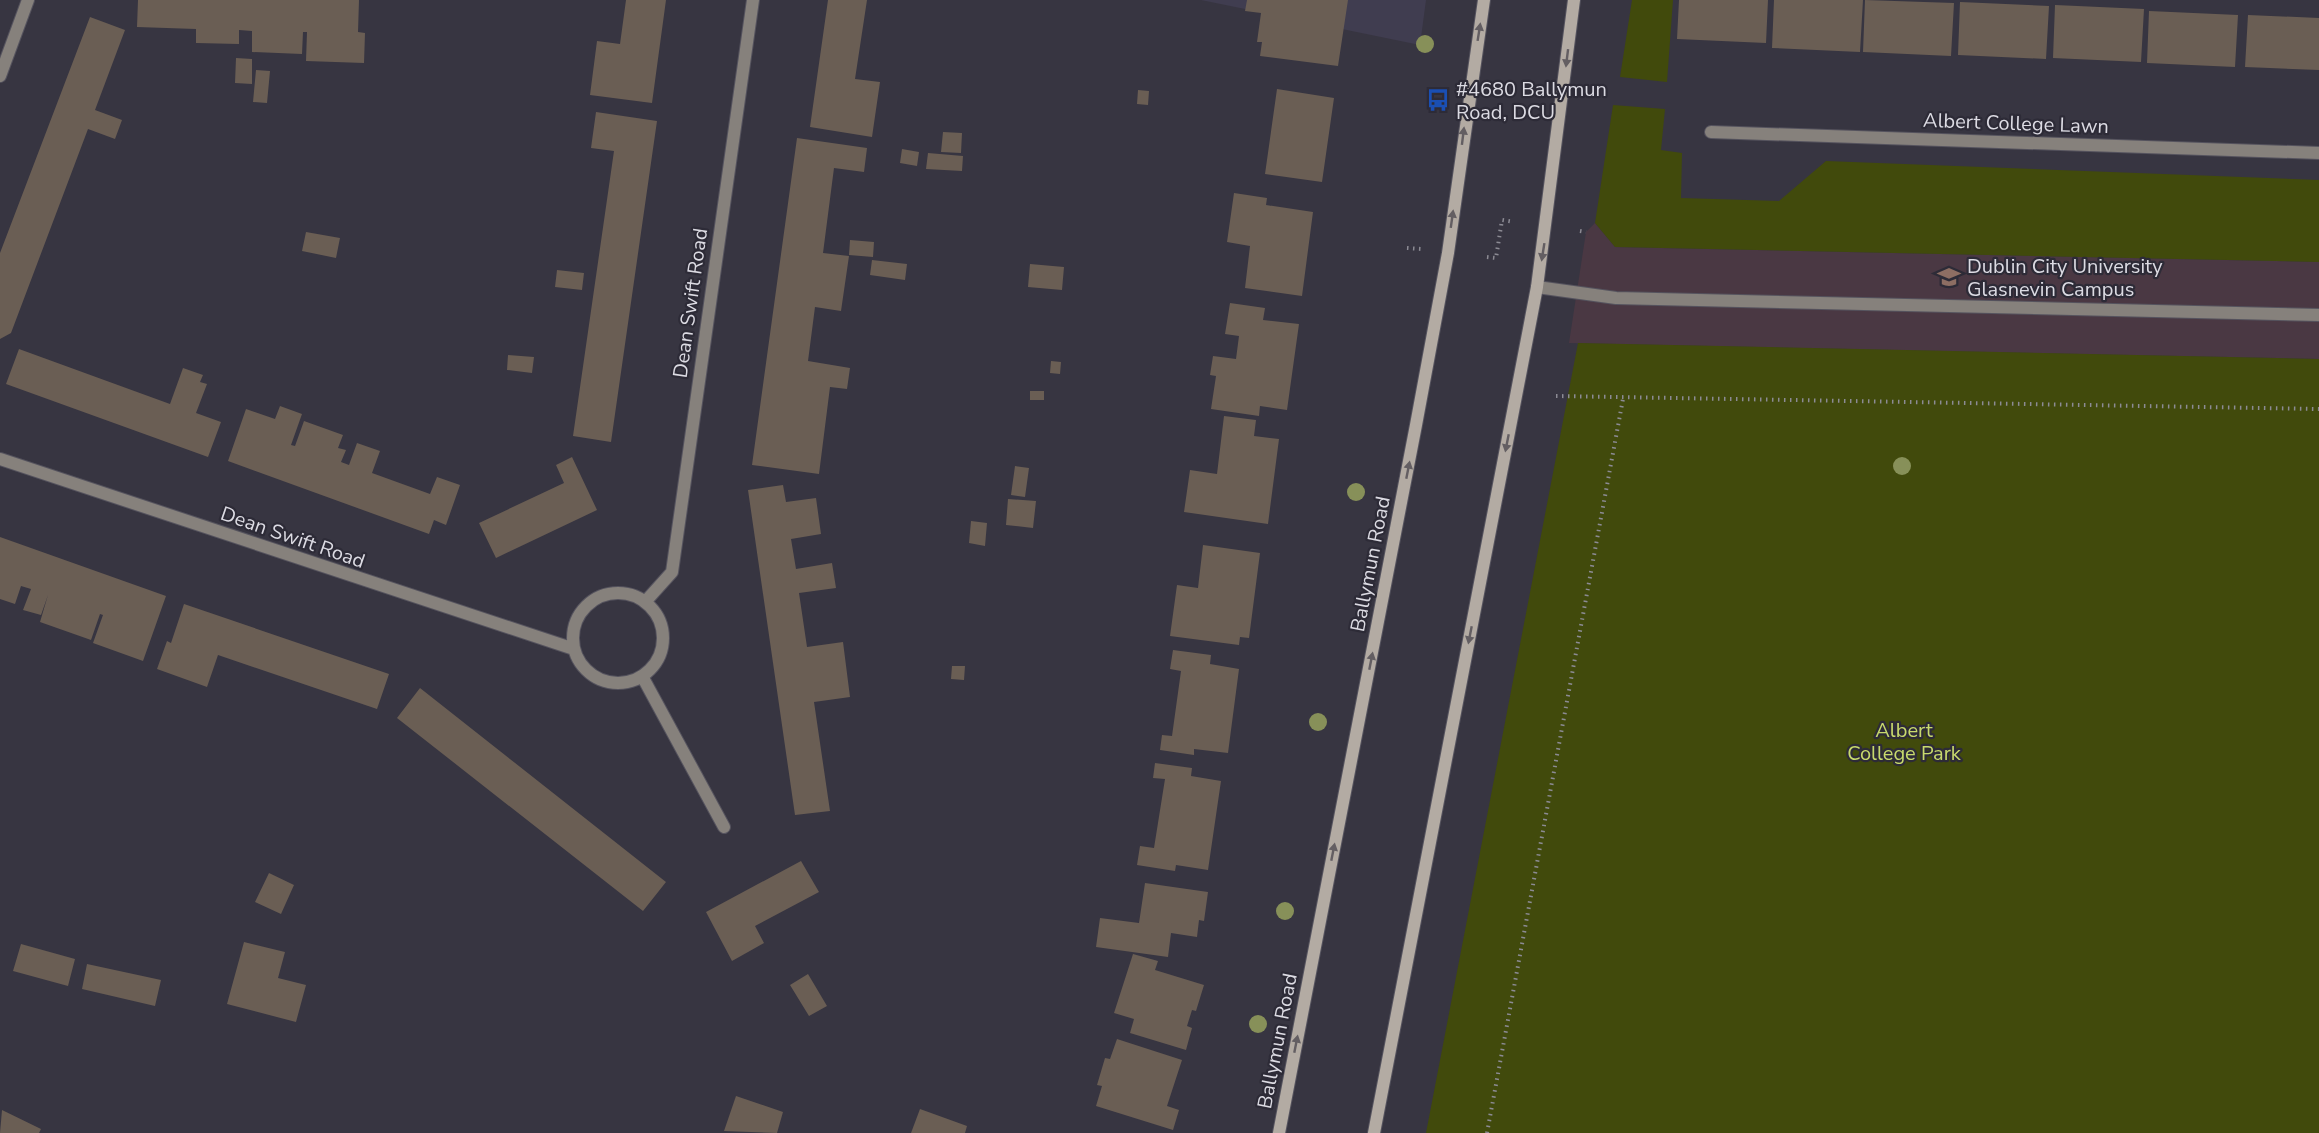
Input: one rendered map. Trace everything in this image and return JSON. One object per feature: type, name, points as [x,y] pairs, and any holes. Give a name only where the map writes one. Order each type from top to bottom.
[{"type":"main road","name":"Ballymun Road","points":[[1279,1133],[1419,414],[1448,253],[1484,0]]},
{"type":"main road","points":[[1374,1133],[1537,287],[1574,0]]},
{"type":"street","points":[[0,76],[28,0]]},
{"type":"street","name":"Dean Swift Road","points":[[645,602],[672,572],[753,0]]},
{"type":"street","name":"Albert College Lawn","points":[[1711,132],[2319,153]]},
{"type":"street","points":[[1537,287],[1617,298],[2319,315]]},
{"type":"street","name":"Dean Swift Road","points":[[0,459],[574,649]]},
{"type":"street","points":[[621,592],[638,596],[653,607],[662,625],[664,640],[660,657],[649,672],[631,682],[616,684],[598,679],[584,669],[574,649],[572,636],[576,619],[587,604],[602,595],[621,592]]},
{"type":"street","points":[[642,676],[724,827]]},
{"type":"path","points":[[1487,257],[1496,258],[1502,220],[1514,222]]},
{"type":"path","points":[[1580,231],[1586,232]]},
{"type":"path","points":[[1407,248],[1421,249]]},
{"type":"path","points":[[1556,396],[1623,399],[2319,409]]},
{"type":"path","points":[[1488,1133],[1623,399]]},
{"type":"shaded area","points":[[1201,0],[1426,0],[1420,45]]},
{"type":"shaded area","name":"Dublin City University Glasnevin Campus","points":[[1595,223],[1615,247],[2319,262],[2319,359],[1569,343],[1586,232]]},
{"type":"green space","points":[[1632,0],[1673,0],[1667,82],[1620,77]]},
{"type":"green space","points":[[1613,105],[1665,109],[1661,150],[1682,153],[1681,198],[1779,201],[1826,161],[2319,180],[2319,262],[1615,247],[1595,223]]},
{"type":"green space","name":"Albert College Park","points":[[1578,343],[2319,359],[2319,1133],[1426,1133]]},
{"type":"building","points":[[138,0],[359,0],[358,32],[365,33],[364,63],[306,61],[307,32],[303,32],[302,54],[252,52],[252,31],[239,30],[239,44],[196,43],[196,29],[137,27]]},
{"type":"building","points":[[626,0],[666,0],[652,103],[590,95],[597,41],[620,44]]},
{"type":"building","points":[[828,0],[867,0],[855,79],[880,82],[872,137],[810,127]]},
{"type":"building","points":[[1247,0],[1348,0],[1338,66],[1260,56],[1262,42],[1257,42],[1261,13],[1245,11]]},
{"type":"building","points":[[1679,0],[1768,0],[1766,43],[1677,39]]},
{"type":"building","points":[[1774,0],[1863,0],[1860,52],[1772,48]]},
{"type":"building","points":[[1865,0],[1954,3],[1951,56],[1863,52]]},
{"type":"building","points":[[1960,2],[2049,6],[2046,59],[1958,55]]},
{"type":"building","points":[[2055,5],[2144,9],[2141,62],[2053,58]]},
{"type":"building","points":[[2149,11],[2238,15],[2235,67],[2147,63]]},
{"type":"building","points":[[2248,15],[2319,18],[2319,70],[2245,67]]},
{"type":"building","points":[[90,17],[125,30],[95,110],[122,120],[115,139],[88,129],[11,333],[0,339],[0,253]]},
{"type":"building","points":[[236,58],[252,59],[252,84],[235,83]]},
{"type":"building","points":[[256,70],[270,71],[267,103],[253,102]]},
{"type":"building","points":[[1277,89],[1334,98],[1322,182],[1265,174]]},
{"type":"building","points":[[1138,90],[1149,91],[1148,105],[1137,104]]},
{"type":"building","points":[[596,112],[657,121],[611,442],[573,436],[614,151],[591,148]]},
{"type":"building","points":[[943,132],[962,133],[961,153],[941,152]]},
{"type":"building","points":[[797,138],[867,148],[864,172],[834,168],[823,253],[849,256],[841,311],[815,307],[808,361],[850,368],[847,389],[830,387],[819,474],[752,465]]},
{"type":"building","points":[[902,149],[919,152],[917,166],[900,163]]},
{"type":"building","points":[[928,153],[963,156],[962,171],[926,169]]},
{"type":"building","points":[[1234,193],[1267,198],[1266,205],[1313,212],[1302,296],[1245,288],[1250,246],[1227,242]]},
{"type":"building","points":[[306,232],[340,238],[336,258],[302,251]]},
{"type":"building","points":[[850,240],[874,242],[873,257],[849,255]]},
{"type":"building","points":[[872,260],[907,264],[905,280],[870,275]]},
{"type":"building","points":[[1030,264],[1064,267],[1062,290],[1028,287]]},
{"type":"building","points":[[557,270],[584,273],[582,290],[555,287]]},
{"type":"building","points":[[1230,303],[1265,308],[1263,320],[1299,324],[1287,410],[1260,406],[1259,416],[1211,409],[1216,376],[1210,375],[1213,356],[1236,359],[1239,336],[1225,334]]},
{"type":"building","points":[[19,349],[170,404],[183,368],[203,375],[200,382],[207,384],[196,413],[221,422],[208,457],[6,384]]},
{"type":"building","points":[[508,355],[534,357],[532,373],[507,370]]},
{"type":"building","points":[[1051,361],[1061,362],[1060,374],[1050,373]]},
{"type":"building","points":[[1030,391],[1044,391],[1044,400],[1030,400]]},
{"type":"building","points":[[280,406],[302,414],[291,445],[295,446],[304,421],[343,435],[338,448],[346,450],[341,462],[349,465],[357,443],[380,451],[372,473],[430,494],[437,477],[460,485],[446,525],[434,520],[429,534],[228,461],[246,409],[275,419]]},
{"type":"building","points":[[1224,416],[1256,420],[1254,436],[1279,439],[1268,524],[1184,512],[1190,470],[1217,474]]},
{"type":"building","points":[[572,457],[597,510],[496,558],[479,523],[564,483],[556,465]]},
{"type":"building","points":[[1015,466],[1029,468],[1025,497],[1011,495]]},
{"type":"building","points":[[783,485],[786,502],[816,498],[821,534],[791,539],[796,569],[832,563],[836,588],[799,593],[807,647],[843,642],[850,697],[814,702],[830,811],[795,815],[748,490]]},
{"type":"building","points":[[1008,499],[1036,501],[1033,528],[1006,525]]},
{"type":"building","points":[[971,521],[987,523],[985,546],[969,543]]},
{"type":"building","points":[[0,537],[166,596],[143,661],[93,643],[103,615],[100,614],[91,640],[40,622],[48,595],[41,615],[23,610],[31,589],[21,586],[15,604],[0,599]]},
{"type":"building","points":[[1203,545],[1260,553],[1249,638],[1240,637],[1239,645],[1170,636],[1177,585],[1198,588]]},
{"type":"building","points":[[184,604],[389,674],[377,709],[218,655],[207,687],[157,669],[167,641],[171,643]]},
{"type":"building","points":[[1173,650],[1211,655],[1210,664],[1239,669],[1228,753],[1194,749],[1194,755],[1160,750],[1162,735],[1172,736],[1181,671],[1170,669]]},
{"type":"building","points":[[952,666],[965,666],[964,680],[951,679]]},
{"type":"building","points":[[420,688],[666,882],[643,911],[397,718]]},
{"type":"building","points":[[1155,763],[1192,768],[1191,776],[1221,781],[1208,870],[1176,865],[1175,871],[1137,865],[1140,846],[1154,848],[1165,779],[1153,778]]},
{"type":"building","points":[[801,861],[819,892],[755,926],[764,943],[732,961],[706,912]]},
{"type":"building","points":[[269,873],[294,885],[281,914],[255,902]]},
{"type":"building","points":[[1145,883],[1208,892],[1204,921],[1199,920],[1197,937],[1171,933],[1168,957],[1096,947],[1100,918],[1139,923]]},
{"type":"building","points":[[244,942],[285,952],[278,978],[306,985],[296,1022],[227,1004]]},
{"type":"building","points":[[21,944],[75,959],[68,986],[13,971]]},
{"type":"building","points":[[1133,954],[1158,961],[1155,970],[1204,985],[1196,1011],[1192,1010],[1187,1026],[1192,1028],[1186,1050],[1130,1033],[1134,1019],[1114,1013]]},
{"type":"building","points":[[87,964],[161,980],[155,1006],[82,989]]},
{"type":"building","points":[[808,974],[827,1006],[809,1016],[790,985]]},
{"type":"building","points":[[1117,1039],[1182,1060],[1167,1106],[1179,1110],[1173,1130],[1096,1106],[1102,1086],[1097,1085],[1105,1058],[1110,1059]]},
{"type":"building","points":[[736,1096],[783,1112],[777,1133],[724,1131]]},
{"type":"building","points":[[920,1109],[967,1126],[965,1133],[911,1133]]},
{"type":"building","points":[[2,1110],[41,1129],[39,1133],[0,1133]]},
{"type":"place","name":"#4680 Ballymun Road, DCU","points":[[1438,100]]},
{"type":"place","name":"Dublin City University Glasnevin Campus","points":[[1949,277]]}]
